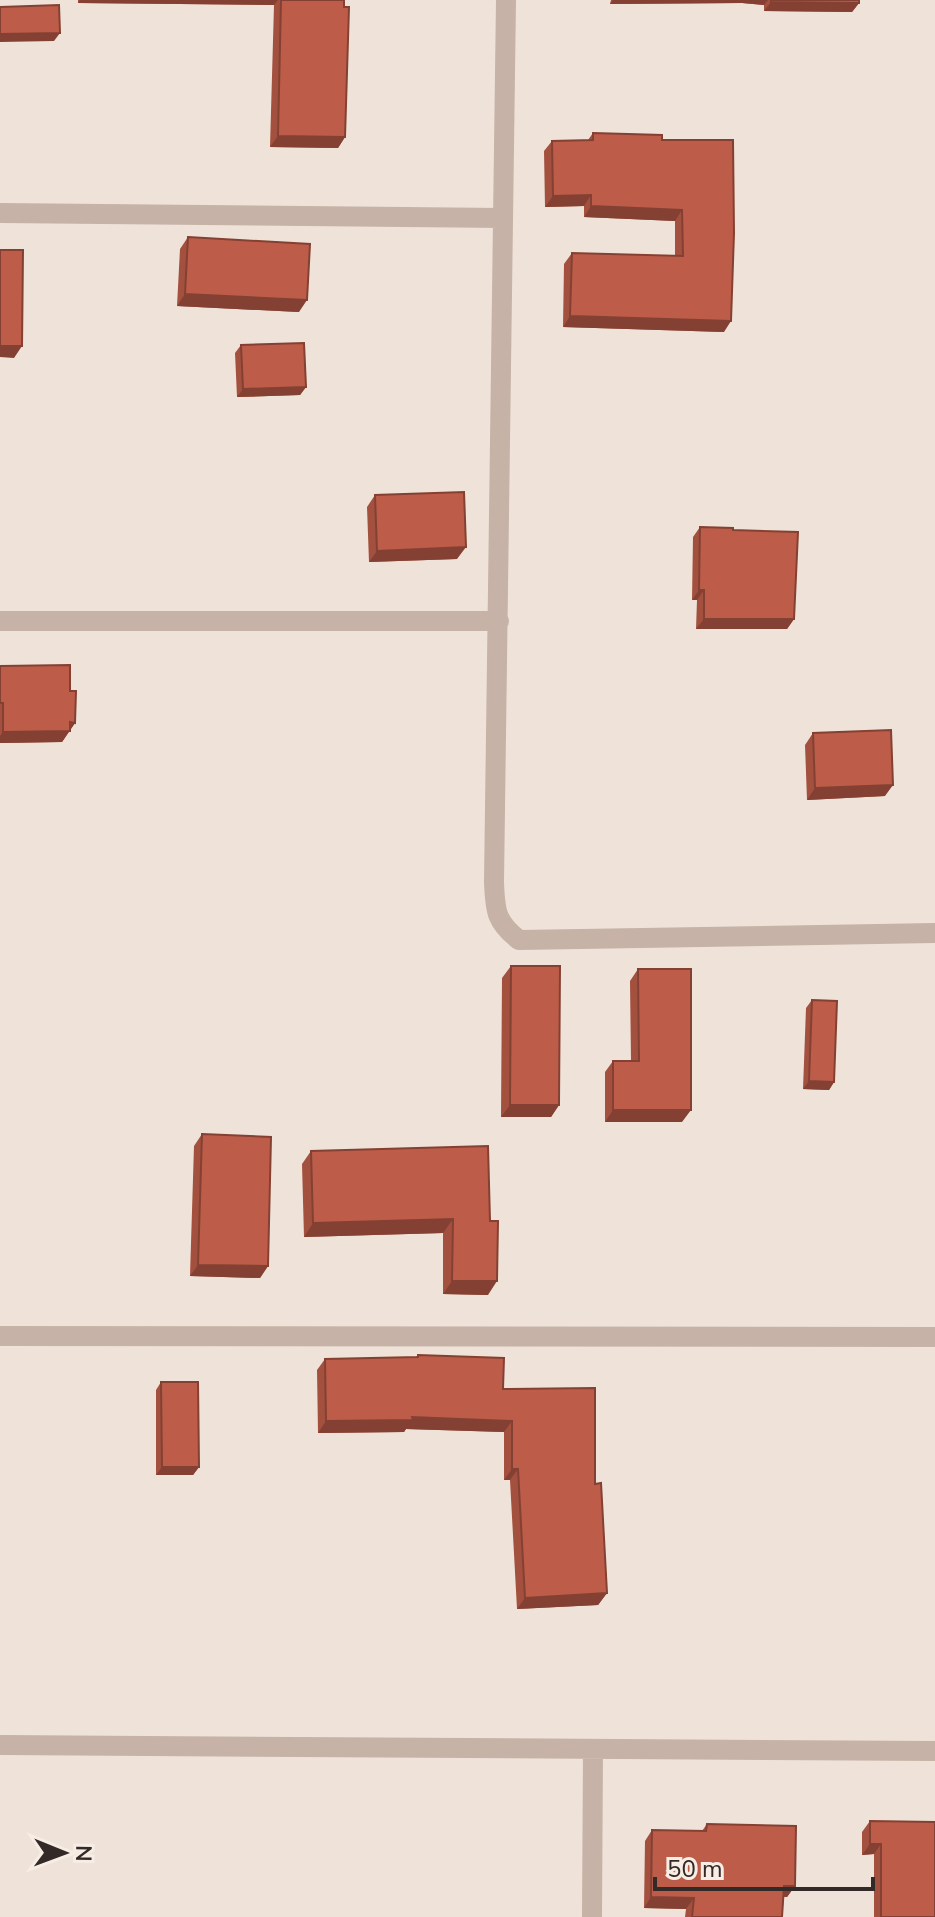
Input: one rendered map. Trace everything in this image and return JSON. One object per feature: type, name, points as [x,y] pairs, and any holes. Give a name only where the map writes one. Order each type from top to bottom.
[{"type":"street","points":[[506,0],[495,902],[502,926],[519,940],[935,933]]},
{"type":"street","points":[[0,213],[503,218]]},
{"type":"street","points":[[0,621],[499,621]]},
{"type":"street","points":[[0,1336],[935,1337]]},
{"type":"street","points":[[0,1745],[935,1751]]},
{"type":"street","points":[[592,1917],[593,1750]]},
{"type":"building","points":[[281,0],[344,0],[344,7],[349,7],[345,137],[278,136]]},
{"type":"building","points":[[859,0],[859,3],[771,2]]},
{"type":"building","points":[[59,5],[60,33],[0,34],[0,7]]},
{"type":"building","points":[[593,133],[662,135],[662,140],[733,140],[731,321],[570,316],[572,253],[683,256],[682,210],[591,206],[591,195],[553,196],[552,141],[593,140]]},
{"type":"building","points":[[188,237],[310,244],[307,300],[185,294]]},
{"type":"building","points":[[0,250],[23,250],[22,346],[0,346]]},
{"type":"building","points":[[304,343],[306,387],[243,389],[241,345]]},
{"type":"building","points":[[464,492],[466,547],[377,551],[375,495]]},
{"type":"building","points":[[700,527],[798,532],[794,619],[704,619],[704,590],[699,590]]},
{"type":"building","points":[[70,665],[70,691],[76,691],[75,723],[70,722],[70,731],[3,732],[0,666]]},
{"type":"building","points":[[891,730],[893,785],[815,788],[813,733]]},
{"type":"building","points":[[511,966],[560,966],[559,1105],[510,1105]]},
{"type":"building","points":[[638,969],[691,969],[691,1110],[613,1110],[613,1061],[639,1061]]},
{"type":"building","points":[[812,1000],[837,1001],[834,1082],[809,1081]]},
{"type":"building","points":[[202,1134],[271,1137],[268,1266],[198,1265]]},
{"type":"building","points":[[488,1146],[490,1221],[498,1221],[497,1281],[452,1281],[453,1219],[313,1223],[311,1151]]},
{"type":"building","points":[[418,1355],[504,1358],[503,1389],[595,1388],[595,1484],[601,1483],[607,1593],[525,1598],[518,1469],[512,1469],[512,1421],[412,1417],[413,1420],[326,1421],[325,1359]]},
{"type":"building","points":[[161,1382],[198,1382],[199,1467],[162,1467]]},
{"type":"building","points":[[870,1821],[935,1822],[935,1917],[881,1917],[881,1844],[870,1844]]},
{"type":"building","points":[[707,1824],[796,1826],[795,1886],[784,1886],[782,1917],[692,1917],[694,1898],[651,1897],[652,1830],[706,1831]]}]
